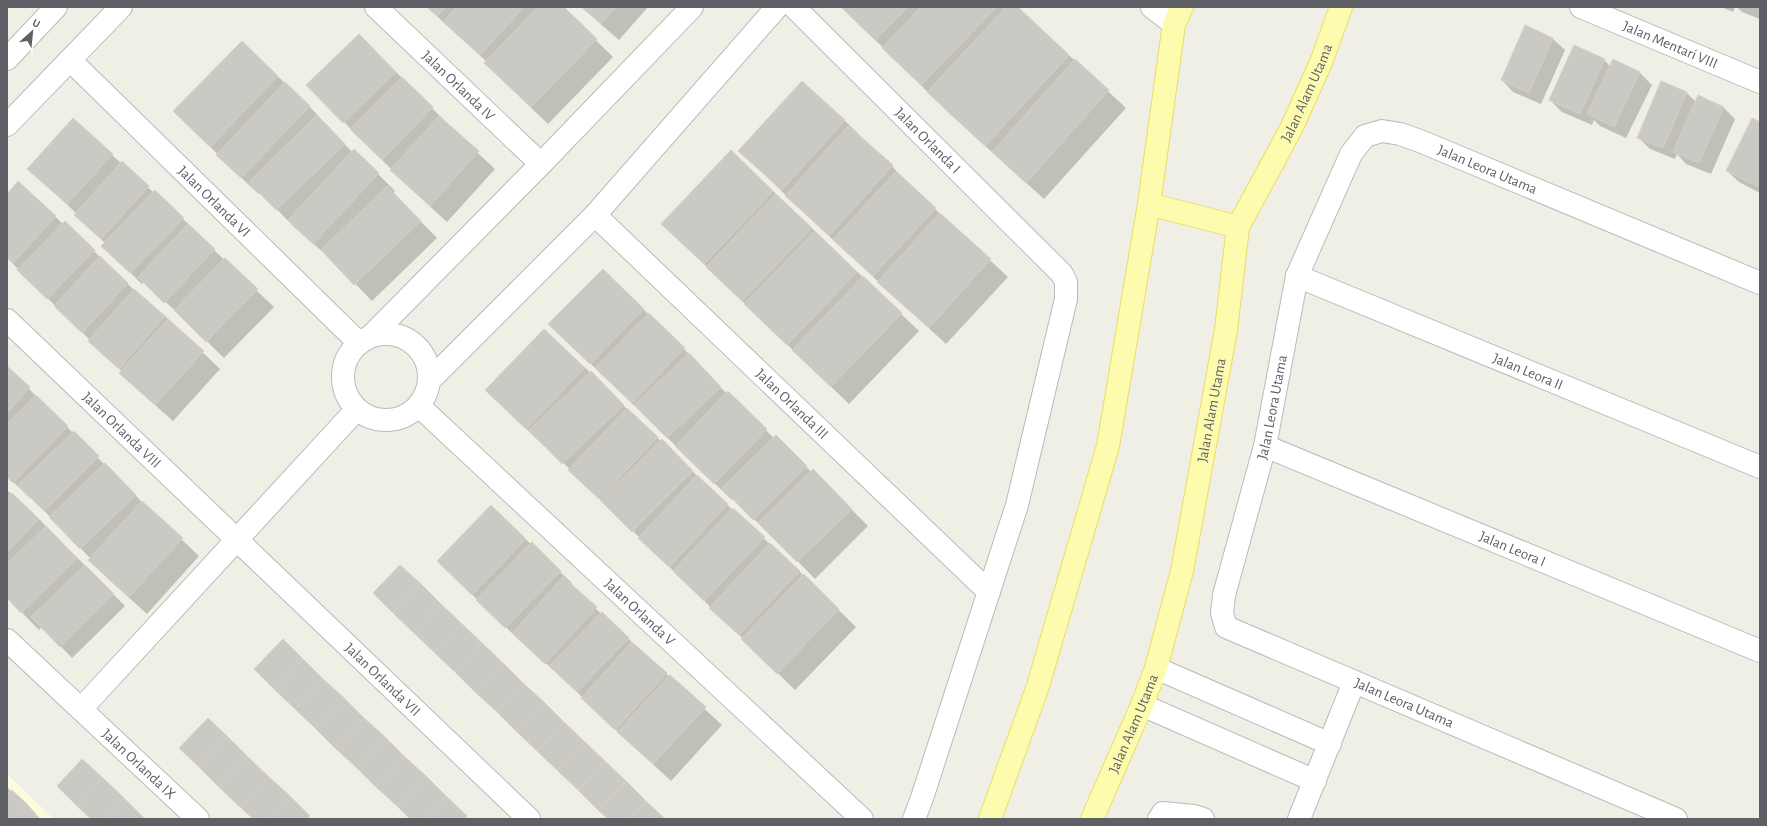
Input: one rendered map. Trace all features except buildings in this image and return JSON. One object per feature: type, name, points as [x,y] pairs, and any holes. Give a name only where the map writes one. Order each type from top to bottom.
[{"type":"main road","name":"Jalan Alam Utama","points":[[1092,819],[1105,793],[1156,668],[1182,571],[1226,330],[1238,227],[1292,127],[1322,60],[1341,7]]},
{"type":"main road","points":[[990,819],[1038,686],[1108,446],[1149,204],[1178,16]]},
{"type":"main road","points":[[1149,204],[1238,227]]},
{"type":"street","points":[[7,125],[120,7]]},
{"type":"street","name":"Jalan Orlanda IV","points":[[376,7],[541,164]]},
{"type":"street","points":[[365,339],[387,333],[401,336],[414,344],[423,354],[428,367],[429,381],[426,394],[419,406],[408,414],[396,419],[382,420],[369,416],[357,409],[348,397],[343,383],[343,368],[349,354],[541,164],[692,7]]},
{"type":"street","points":[[429,381],[595,215],[776,7]]},
{"type":"street","name":"Jalan Orlanda I","points":[[794,7],[1062,274],[1066,282],[1066,299],[1017,505],[989,592]]},
{"type":"street","points":[[1152,7],[1178,16]]},
{"type":"street","name":"Jalan Mentari VIII","points":[[1581,7],[1760,82]]},
{"type":"street","points":[[7,58],[54,8]]},
{"type":"street","name":"Jalan Orlanda VI","points":[[70,60],[365,339]]},
{"type":"street","name":"Jalan Leora Utama","points":[[1676,819],[1226,627],[1222,613],[1224,595],[1265,446],[1297,276],[1350,154],[1365,136],[1382,131],[1400,134],[1420,141],[1760,283]]},
{"type":"street","name":"Jalan Orlanda III","points":[[595,215],[989,592]]},
{"type":"street","name":"Jalan Leora II","points":[[1297,276],[1760,467]]},
{"type":"street","name":"Jalan Orlanda VIII","points":[[7,320],[236,540]]},
{"type":"street","name":"Jalan Orlanda V","points":[[419,406],[862,819]]},
{"type":"street","points":[[81,709],[357,409]]},
{"type":"street","name":"Jalan Leora I","points":[[1265,446],[1760,651]]},
{"type":"street","name":"Jalan Orlanda VII","points":[[236,540],[529,819]]},
{"type":"street","points":[[914,819],[989,592]]},
{"type":"street","name":"Jalan Orlanda IX","points":[[7,640],[198,819]]},
{"type":"street","points":[[1156,668],[1330,744]]},
{"type":"street","points":[[1299,819],[1354,682]]},
{"type":"street","points":[[1142,705],[1315,781]]},
{"type":"street","points":[[1159,819],[1163,813],[1194,816],[1203,819]]},
{"type":"shaded area","points":[[7,774],[54,819],[7,819]]}]
